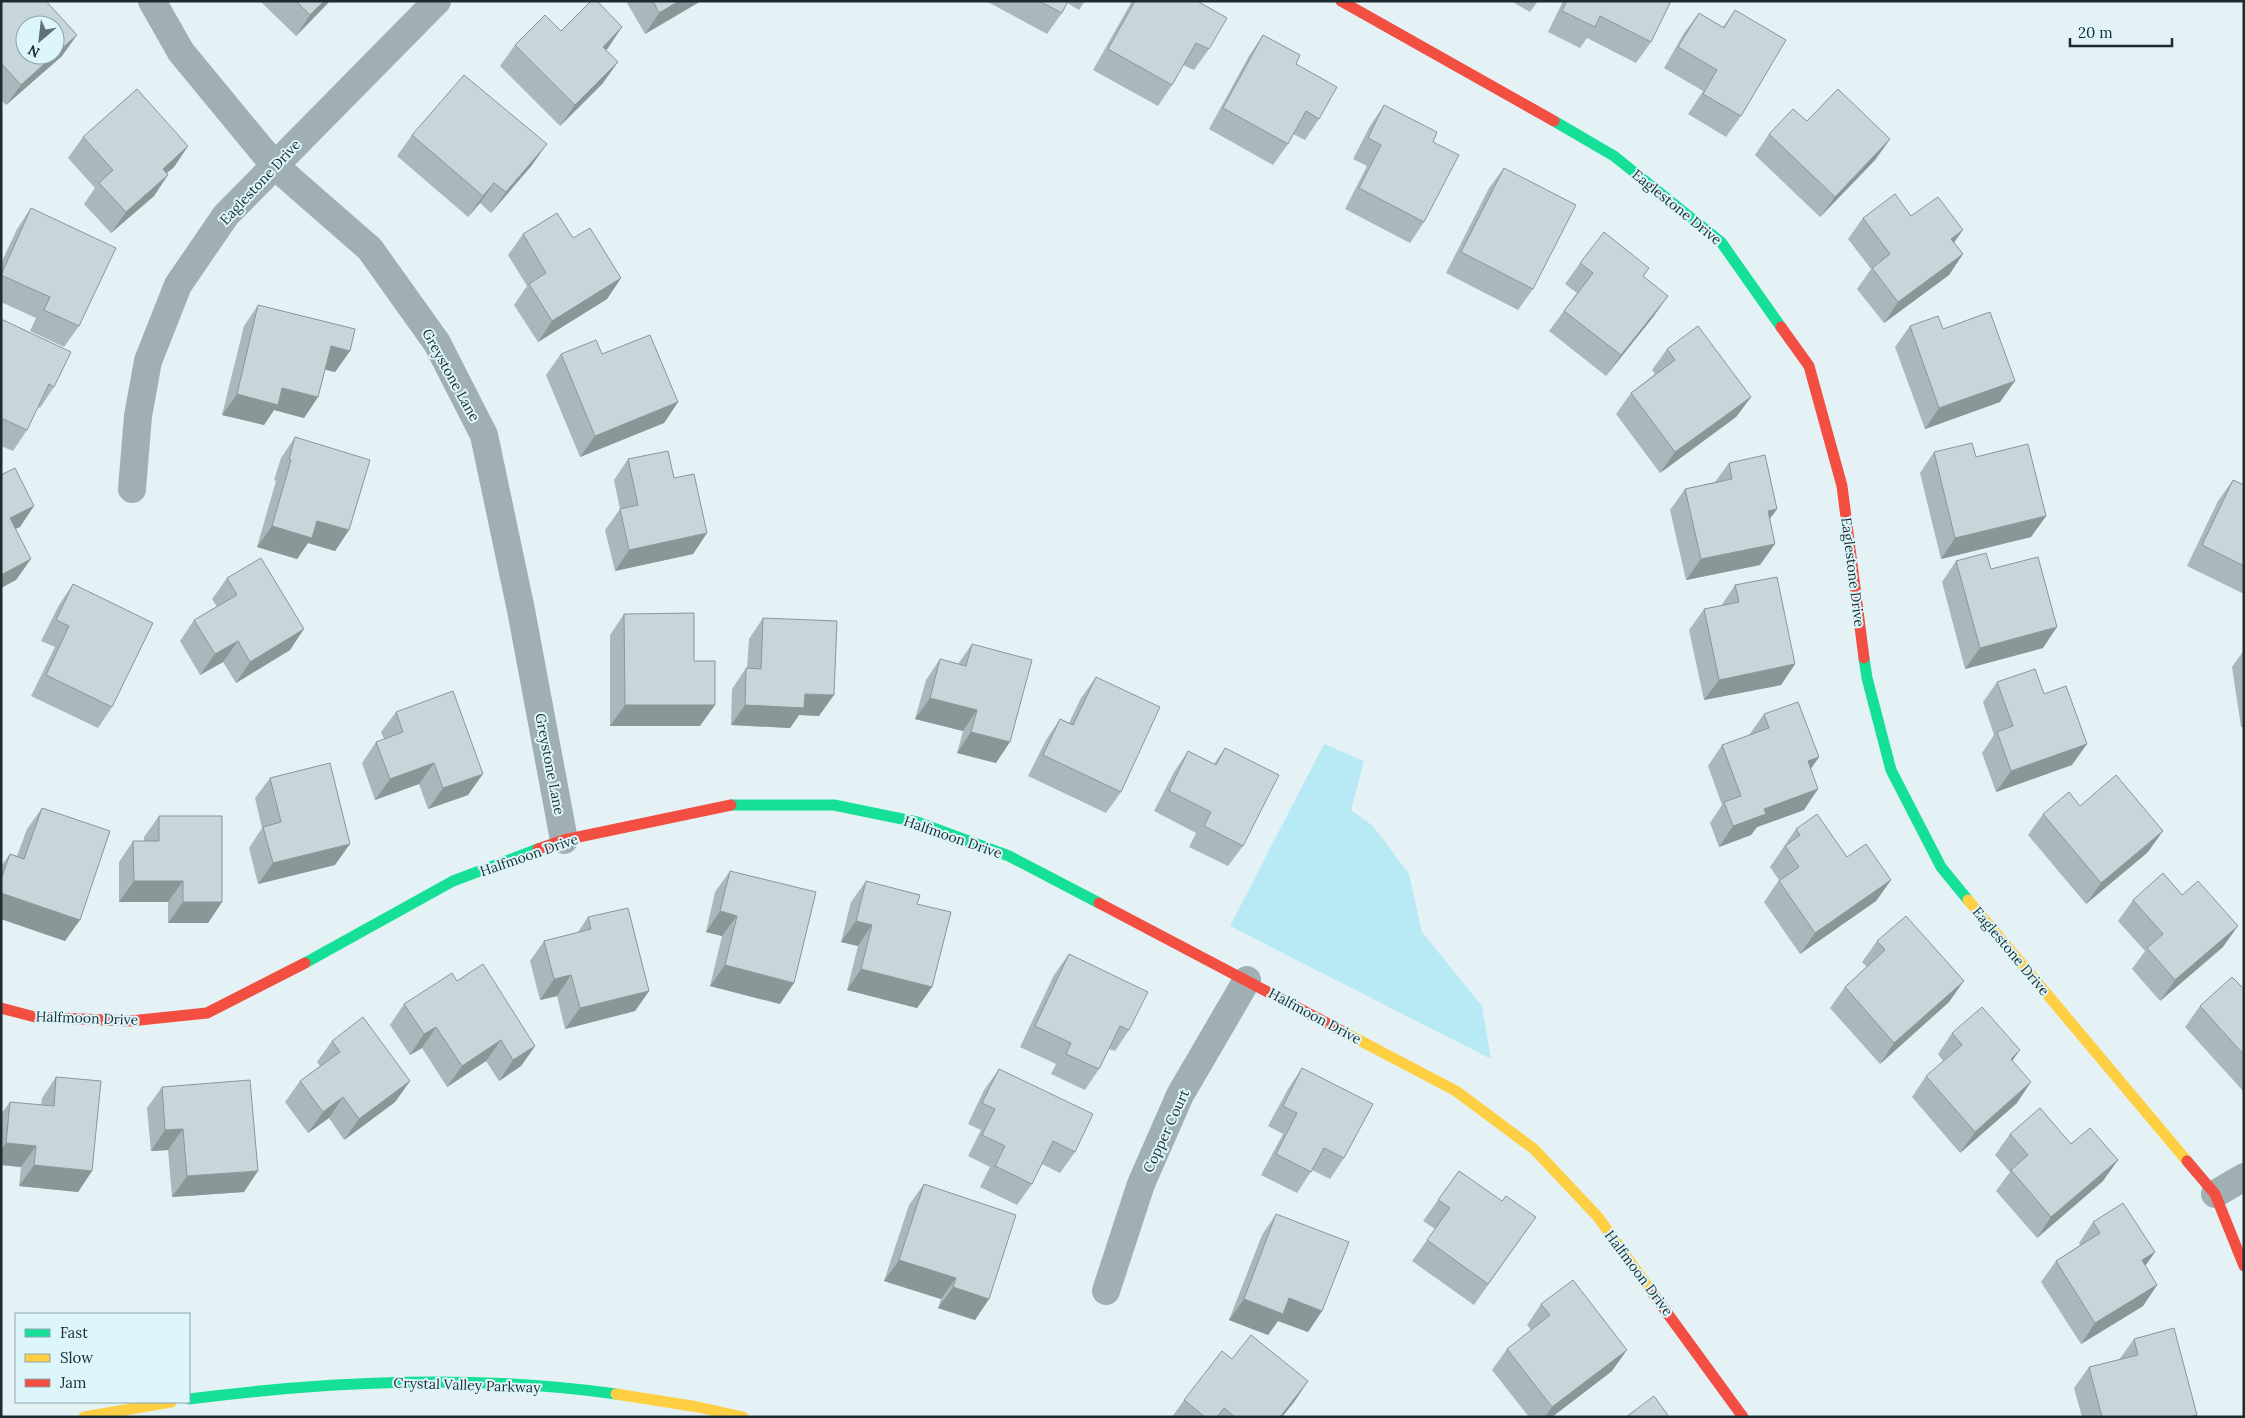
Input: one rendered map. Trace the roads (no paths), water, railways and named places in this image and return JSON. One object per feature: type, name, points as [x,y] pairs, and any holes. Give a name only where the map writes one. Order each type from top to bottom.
[{"type":"street","name":"Greystone Lane","points":[[152,1],[181,52],[275,166],[370,249],[437,343],[484,435],[521,610],[564,840]]},
{"type":"street","name":"Eaglestone Drive","points":[[132,489],[138,416],[148,361],[178,284],[226,215],[437,1]]},
{"type":"street","name":"Eaglestone Drive","points":[[1341,1],[1614,156],[1721,242],[1809,366],[1842,486],[1867,678],[1891,770],[1941,867],[2214,1194],[2244,1266]]},
{"type":"street","name":"Halfmoon Drive","points":[[1,1008],[35,1017],[130,1021],[207,1014],[275,980],[453,881],[564,840],[727,805],[834,805],[916,822],[1009,856],[1456,1092],[1534,1149],[1598,1217],[1743,1417]]},
{"type":"street","name":"Copper Court","points":[[1106,1291],[1141,1184],[1180,1095],[1247,980]]},
{"type":"street","points":[[2214,1194],[2244,1177]]},
{"type":"street","name":"Crystal Valley Parkway","points":[[190,1399],[275,1389],[377,1382],[464,1384],[566,1389],[638,1398],[743,1417]]},
{"type":"street","points":[[84,1417],[165,1403]]}]
